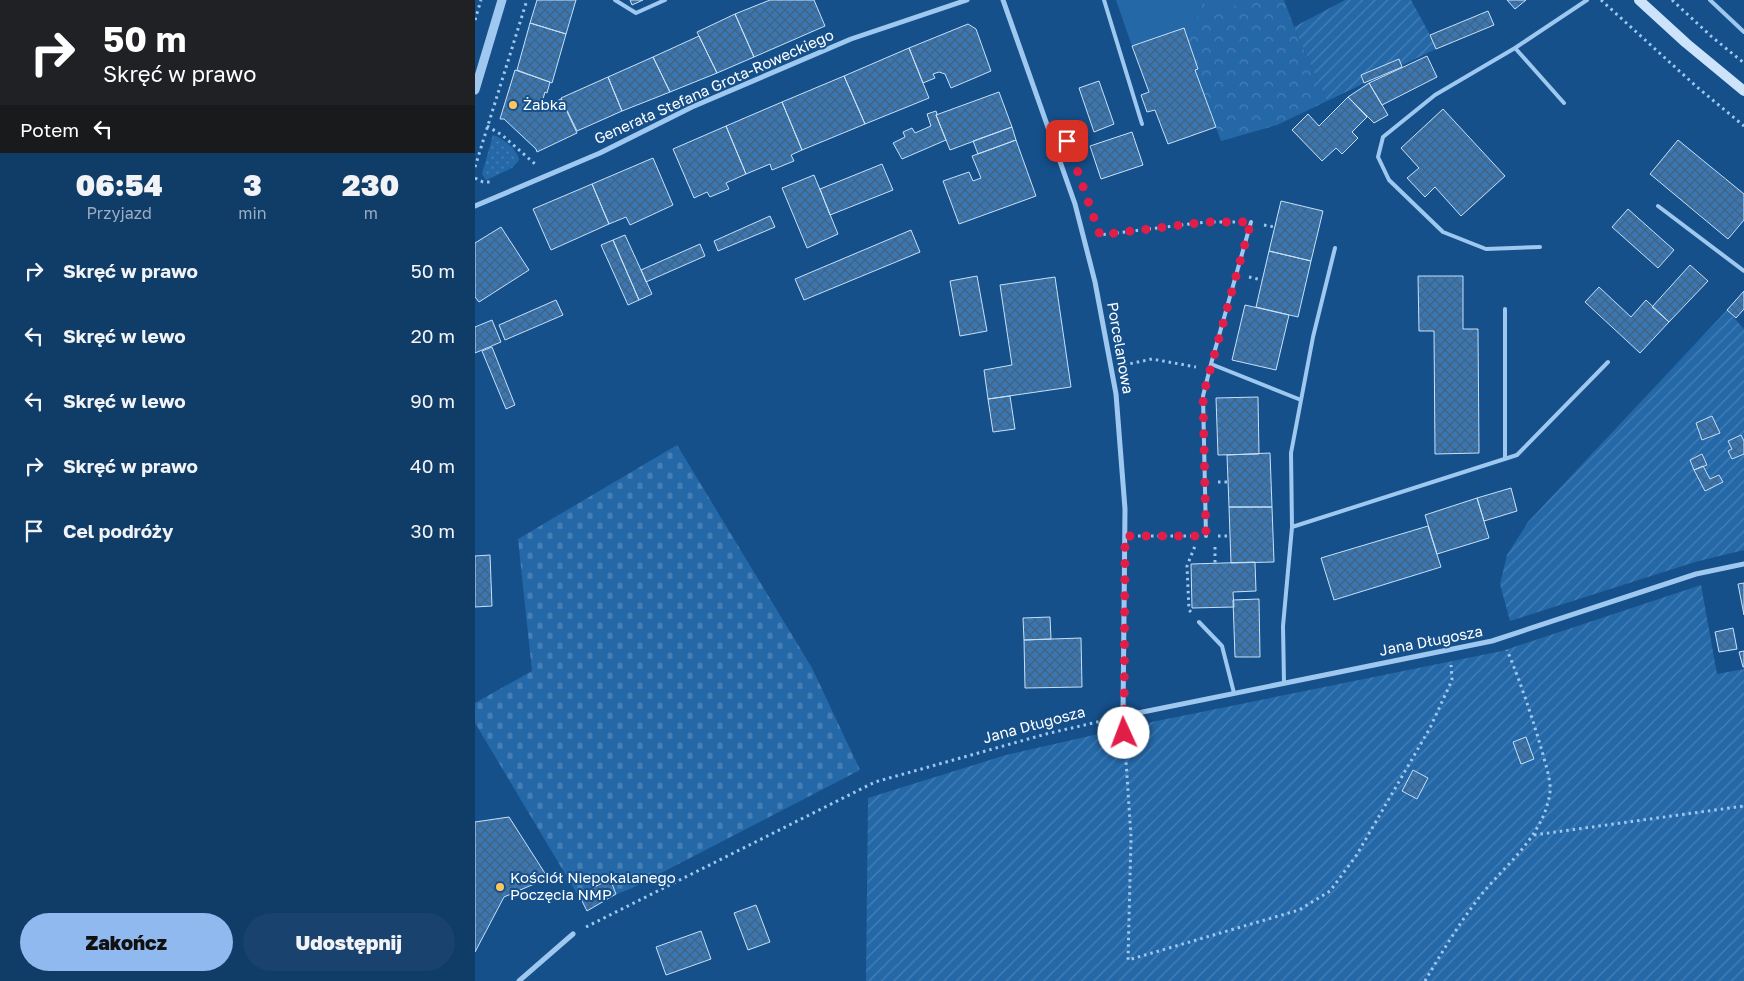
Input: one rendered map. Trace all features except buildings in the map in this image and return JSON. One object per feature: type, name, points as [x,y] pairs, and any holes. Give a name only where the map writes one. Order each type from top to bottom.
[{"type":"main road","points":[[1639,0],[1686,43],[1744,91]]},
{"type":"street","points":[[475,90],[502,0]]},
{"type":"street","name":"Generała Stefana Grota-Roweckiego","points":[[475,206],[600,153],[692,107],[851,39],[967,0]]},
{"type":"street","name":"Porcelanowa","points":[[1003,0],[1075,204],[1095,282],[1111,368],[1116,403],[1125,509],[1123,716]]},
{"type":"street","name":"Jana Długosza","points":[[1123,716],[1503,638],[1696,574],[1744,564]]},
{"type":"street","points":[[519,981],[573,934]]},
{"type":"lane","points":[[615,0],[636,12],[665,0]]},
{"type":"lane","points":[[1104,0],[1141,124]]},
{"type":"lane","points":[[1540,247],[1486,249],[1443,232],[1389,180],[1378,157],[1383,137],[1435,95],[1515,48],[1587,0]]},
{"type":"lane","points":[[1710,0],[1744,32]]},
{"type":"lane","points":[[1515,48],[1564,103]]},
{"type":"lane","points":[[1658,206],[1744,271]]},
{"type":"lane","points":[[1206,536],[1203,396],[1251,222]]},
{"type":"lane","points":[[1285,683],[1283,626],[1292,528],[1291,453],[1313,338],[1335,248]]},
{"type":"lane","points":[[1505,309],[1505,459]]},
{"type":"lane","points":[[1292,528],[1517,455],[1608,362]]},
{"type":"lane","points":[[1211,364],[1301,400]]},
{"type":"lane","points":[[1199,622],[1222,646],[1234,693]]},
{"type":"path","points":[[475,20],[481,0]]},
{"type":"path","points":[[475,167],[477,155],[527,0]]},
{"type":"path","points":[[1601,0],[1697,88],[1744,126]]},
{"type":"path","points":[[1672,0],[1712,37],[1744,63]]},
{"type":"path","points":[[487,126],[502,135],[535,164],[526,168]]},
{"type":"path","points":[[475,178],[483,182],[500,179]]},
{"type":"path","points":[[1097,226],[1100,235],[1206,222],[1251,222],[1275,227]]},
{"type":"path","points":[[1111,368],[1152,359],[1209,370]]},
{"type":"path","points":[[1125,536],[1230,536]]},
{"type":"path","points":[[1199,536],[1187,566],[1189,610],[1199,622]]},
{"type":"path","points":[[1215,536],[1215,564]]},
{"type":"path","points":[[1425,981],[1449,941],[1481,895],[1534,836],[1550,791],[1547,770],[1518,676],[1503,638]]},
{"type":"path","points":[[1123,716],[1131,837],[1128,960],[1299,910],[1330,891],[1356,856],[1430,728],[1452,680],[1451,649]]},
{"type":"path","name":"Jana Długosza","points":[[573,934],[875,782],[1046,734],[1123,716]]},
{"type":"path","points":[[1534,836],[1744,806]]},
{"type":"green space","points":[[1116,0],[1284,0],[1327,101],[1277,125],[1221,141],[1195,70],[1198,69],[1184,28]]},
{"type":"green space","points":[[1116,0],[1191,0],[1199,22],[1132,46]]},
{"type":"green space","points":[[1203,0],[1242,0],[1243,2],[1209,16]]},
{"type":"green space","points":[[1345,0],[1411,0],[1436,49],[1327,101],[1294,27]]},
{"type":"green space","points":[[493,135],[509,145],[516,152],[519,160],[512,168],[486,180],[482,174]]},
{"type":"green space","points":[[1727,310],[1744,329],[1744,550],[1695,562],[1510,621],[1500,584],[1507,555],[1528,522]]},
{"type":"green space","points":[[677,445],[812,668],[860,770],[632,888],[585,907],[475,723],[475,703],[532,671],[518,539]]},
{"type":"green space","points":[[1701,585],[1717,674],[1744,669],[1744,981],[866,981],[868,798],[1006,755],[1142,724],[1502,651]]},
{"type":"place","name":"Żabka","points":[[513,105]]},
{"type":"place","name":"Kościół Niepokalanego Poczęcia NMP","points":[[500,887]]},
{"type":"route","points":[[1067,141],[1100,235],[1206,222],[1251,222],[1203,396],[1206,536],[1125,536],[1124,733]]}]
